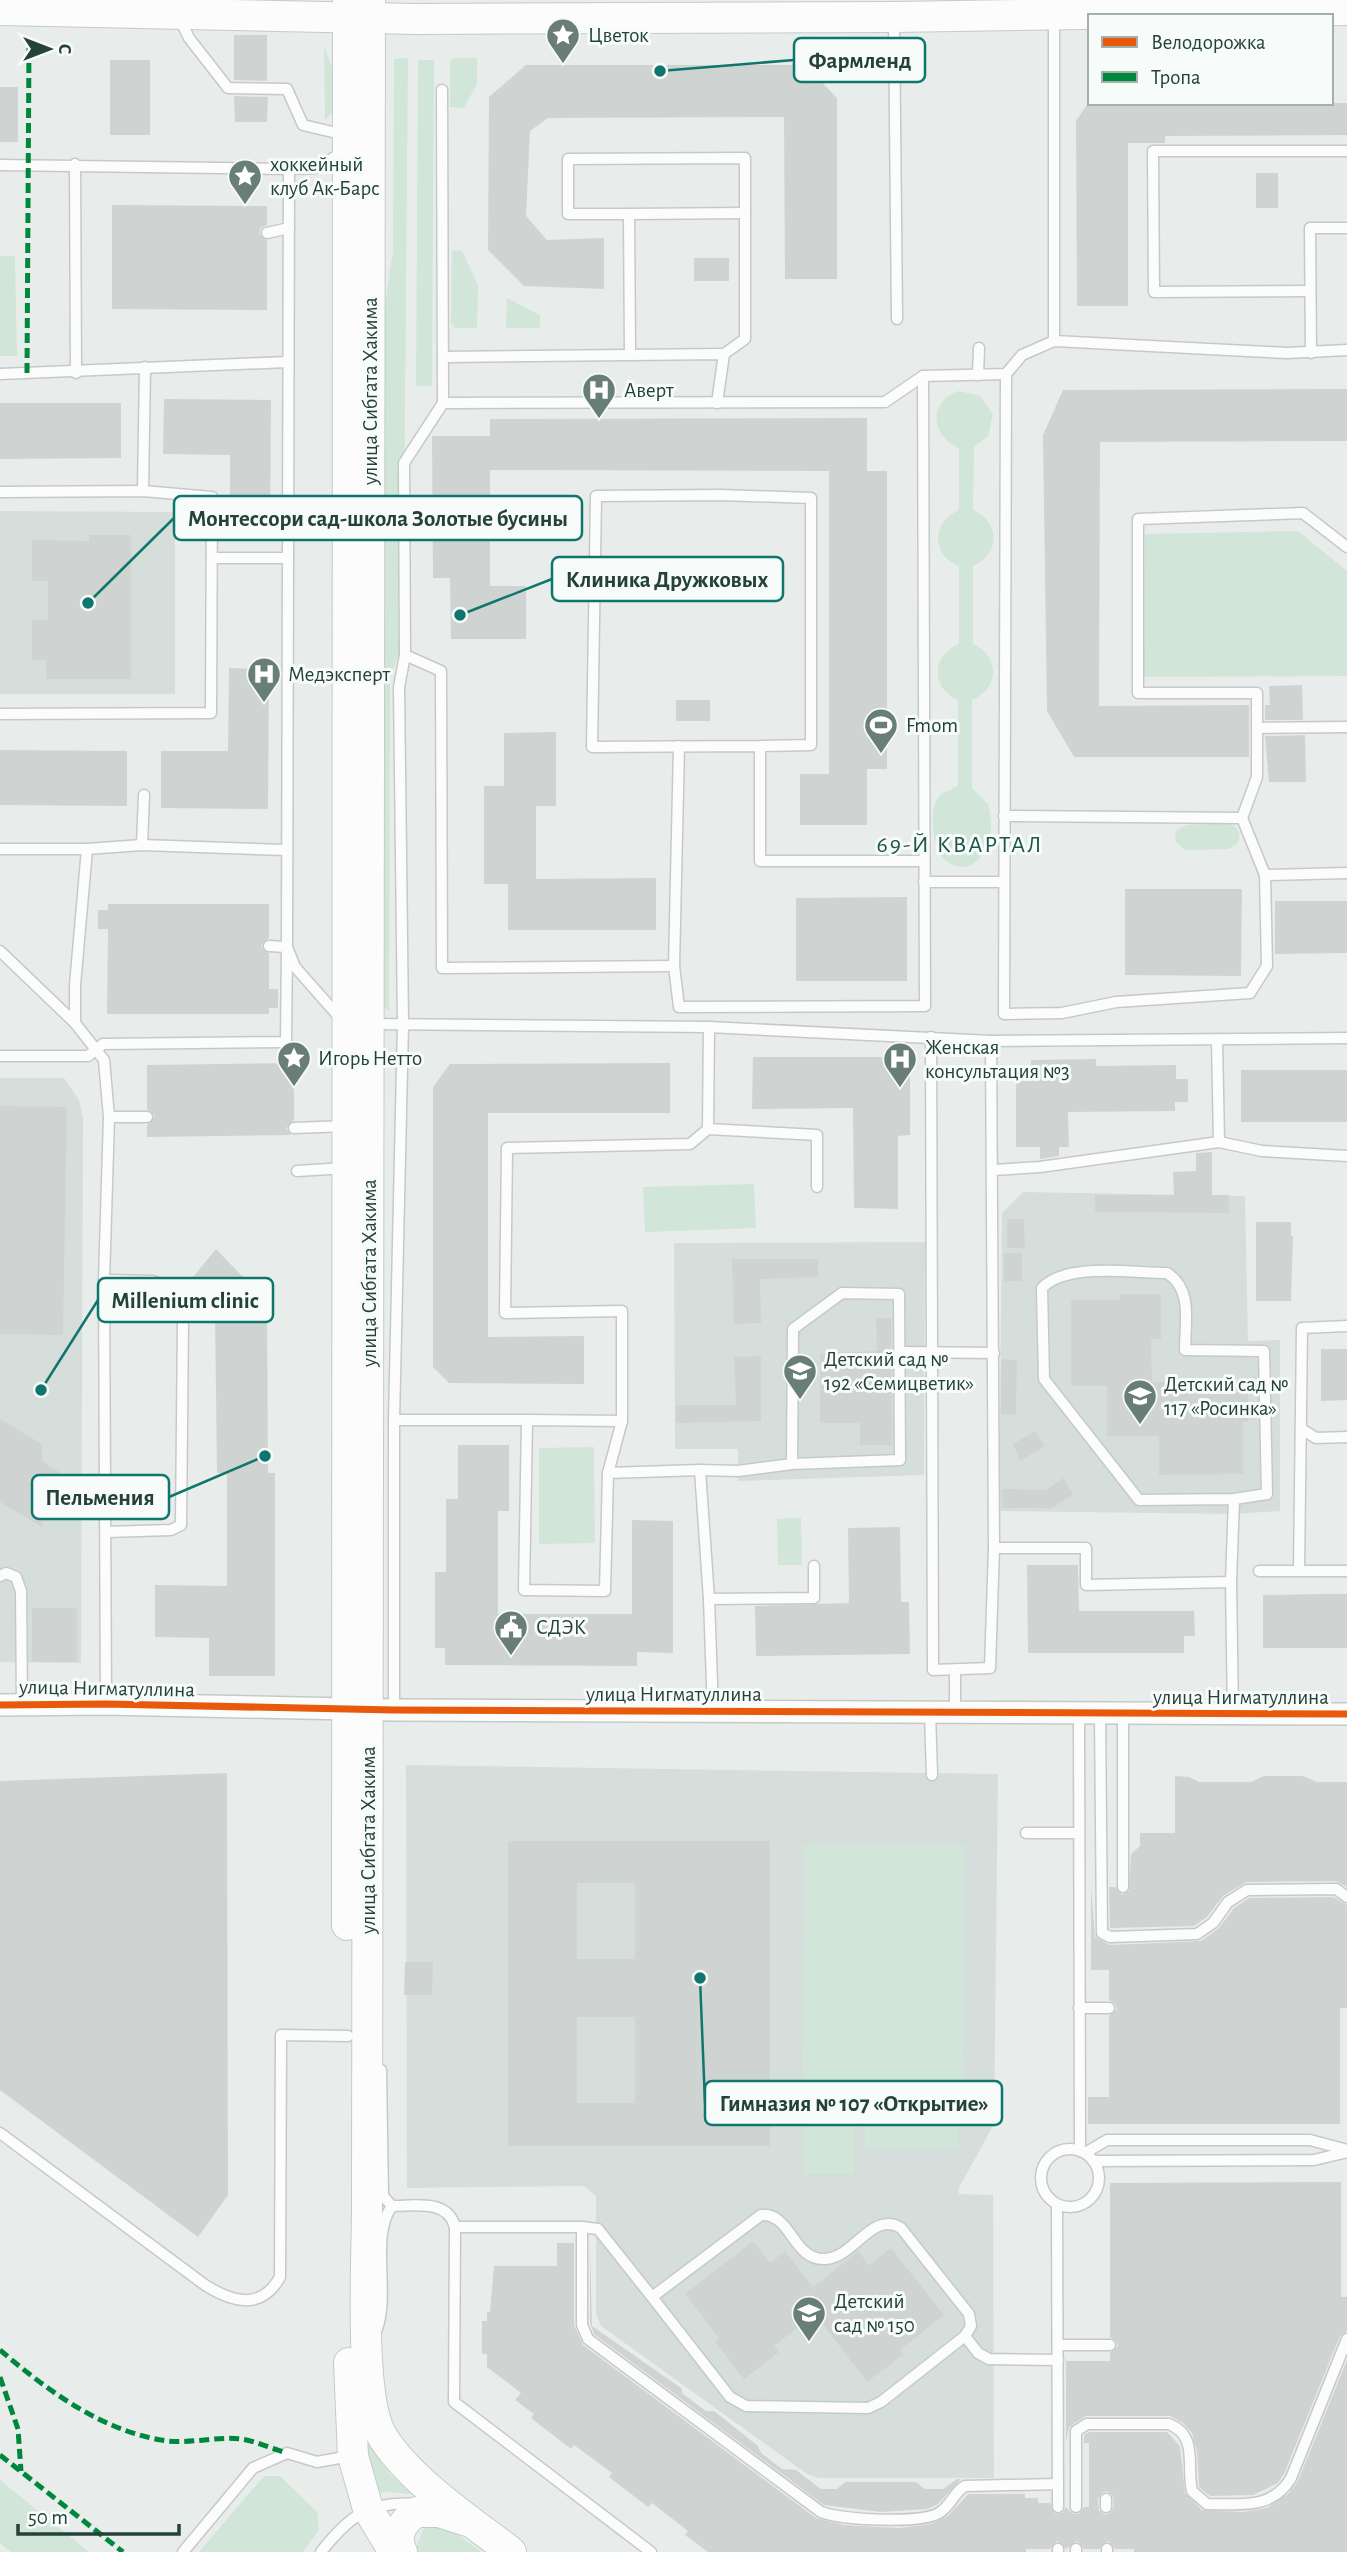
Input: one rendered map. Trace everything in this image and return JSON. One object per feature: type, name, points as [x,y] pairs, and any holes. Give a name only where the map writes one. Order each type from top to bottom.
[{"type":"main road","points":[[0,10],[816,8],[894,17],[1088,14]]},
{"type":"main road","name":"улица Сибгата Хакима","points":[[359,9],[347,142],[357,1023],[369,1710],[358,2026],[349,2424],[353,2456],[368,2509],[394,2552]]},
{"type":"main road","name":"улица Сибгата Хакима","points":[[359,9],[357,1023],[346,1126],[346,1168],[369,1710]]},
{"type":"main road","points":[[1113,14],[1347,10]]},
{"type":"main road","name":"улица Сибгата Хакима","points":[[358,2026],[370,2399],[381,2434],[412,2471],[511,2552]]},
{"type":"main road","name":"улица Сибгата Хакима","points":[[402,2552],[398,2535],[402,2526],[416,2512],[439,2512],[468,2517]]},
{"type":"street","name":"улица Нигматуллина","points":[[0,1705],[106,1704],[369,1710],[1347,1714]]},
{"type":"lane","points":[[0,165],[317,168],[347,142],[303,125],[287,89],[228,88],[189,38],[177,11]]},
{"type":"lane","points":[[1054,15],[1054,341]]},
{"type":"lane","points":[[894,17],[897,319]]},
{"type":"lane","points":[[369,1710],[394,1420],[403,1024],[399,687],[405,655],[404,463],[443,403],[445,357],[442,90]]},
{"type":"lane","points":[[1310,291],[1154,292],[1153,151],[1347,151]]},
{"type":"lane","points":[[445,357],[724,354],[745,339],[745,213],[745,158],[568,159],[568,214],[745,213]]},
{"type":"lane","points":[[75,164],[76,373]]},
{"type":"lane","points":[[0,1056],[88,1056],[103,1044],[286,1042],[289,169]]},
{"type":"lane","points":[[629,214],[630,353]]},
{"type":"lane","points":[[1311,353],[1310,228],[1347,228]]},
{"type":"lane","points":[[267,233],[289,229]]},
{"type":"lane","points":[[1347,350],[1311,353],[1054,341],[1022,355],[1006,374],[1004,1014],[1062,1013],[1116,1002],[1250,993],[1267,966],[1265,876],[1242,818],[1257,777],[1257,693],[1138,693],[1138,519],[1303,513],[1347,547]]},
{"type":"lane","points":[[978,375],[979,348]]},
{"type":"lane","points":[[717,403],[724,354]]},
{"type":"lane","points":[[0,373],[76,373],[145,367],[287,362]]},
{"type":"lane","points":[[143,491],[145,367]]},
{"type":"lane","points":[[443,403],[885,402],[923,376],[1006,374]]},
{"type":"lane","points":[[679,746],[674,966],[679,1007],[925,1006],[923,376]]},
{"type":"lane","points":[[0,492],[143,491],[212,497],[211,713],[0,714]]},
{"type":"lane","points":[[721,495],[811,498],[811,745],[760,746],[593,747],[596,496],[721,495]]},
{"type":"lane","points":[[212,558],[288,558]]},
{"type":"lane","points":[[405,655],[441,671],[442,968],[674,966]]},
{"type":"lane","points":[[1257,728],[1347,727]]},
{"type":"lane","points":[[760,746],[760,861],[924,861]]},
{"type":"lane","points":[[142,845],[144,795]]},
{"type":"lane","points":[[1004,816],[1242,818]]},
{"type":"lane","points":[[0,849],[87,849],[142,845],[285,850]]},
{"type":"lane","points":[[75,1023],[75,985],[87,849]]},
{"type":"lane","points":[[1265,876],[1347,873]]},
{"type":"lane","points":[[924,882],[1004,882]]},
{"type":"lane","points":[[269,946],[287,947]]},
{"type":"lane","points":[[287,947],[295,967],[357,1023],[709,1027],[991,1041],[1347,1038]]},
{"type":"lane","points":[[0,951],[75,1023],[104,1060],[109,1117],[104,1280],[106,1704]]},
{"type":"lane","points":[[708,1129],[709,1027]]},
{"type":"lane","points":[[930,1037],[933,1670],[990,1668],[994,1548],[994,1170],[991,1041]]},
{"type":"lane","points":[[1217,1041],[1219,1142]]},
{"type":"lane","points":[[109,1117],[148,1117]]},
{"type":"lane","points":[[294,1128],[346,1126]]},
{"type":"lane","points":[[527,1420],[524,1590],[605,1591],[608,1473],[622,1422],[622,1311],[505,1312],[508,1148],[690,1144],[708,1129],[817,1135],[817,1187]]},
{"type":"lane","points":[[994,1170],[1040,1167],[1219,1142],[1262,1152],[1347,1156]]},
{"type":"lane","points":[[297,1171],[346,1168]]},
{"type":"lane","points":[[1066,1273],[1167,1273],[1176,1279],[1185,1291],[1185,1350],[1264,1351],[1267,1494],[1234,1499],[1139,1500],[1044,1379],[1042,1288],[1050,1279],[1066,1273]]},
{"type":"lane","points":[[104,1280],[153,1281],[173,1292],[183,1320],[181,1524],[172,1530],[106,1532]]},
{"type":"lane","points":[[608,1473],[738,1471],[792,1464],[900,1460],[899,1294],[842,1293],[793,1329],[792,1464]]},
{"type":"lane","points":[[1299,1571],[1303,1430],[1302,1328],[1347,1326]]},
{"type":"lane","points":[[901,1352],[994,1353]]},
{"type":"lane","points":[[394,1420],[622,1422]]},
{"type":"lane","points":[[1303,1430],[1316,1438],[1347,1437]]},
{"type":"lane","points":[[700,1470],[713,1712]]},
{"type":"lane","points":[[1233,1714],[1231,1582],[1234,1499]]},
{"type":"lane","points":[[994,1548],[1086,1548],[1086,1585],[1231,1582]]},
{"type":"lane","points":[[709,1600],[814,1598],[814,1566]]},
{"type":"lane","points":[[1259,1571],[1347,1571]]},
{"type":"lane","points":[[0,1576],[6,1573],[16,1577],[21,1591],[22,1704]]},
{"type":"lane","points":[[955,1670],[955,1713]]},
{"type":"lane","points":[[930,1713],[932,1775]]},
{"type":"lane","points":[[1057,2205],[1072,2207],[1092,2198],[1099,2180],[1086,2155],[1079,2008],[1079,1833],[1090,1713]]},
{"type":"lane","points":[[1090,1713],[1100,1929],[1106,1936],[1197,1934],[1213,1923],[1228,1902],[1247,1890],[1336,1889],[1347,1897]]},
{"type":"lane","points":[[1123,1714],[1123,1887]]},
{"type":"lane","points":[[1026,1833],[1079,1833]]},
{"type":"lane","points":[[1079,2008],[1109,2008]]},
{"type":"lane","points":[[0,2133],[205,2285],[237,2302],[256,2297],[273,2290],[280,2277],[281,2035],[358,2026],[381,2063],[383,2196],[392,2206],[439,2207],[450,2215],[455,2227],[454,2402],[651,2552]]},
{"type":"lane","points":[[1086,2155],[1107,2140],[1310,2140],[1347,2151]]},
{"type":"lane","points":[[1058,2507],[1057,2205],[1043,2189],[1043,2167],[1058,2152],[1086,2155],[1314,2160],[1347,2151]]},
{"type":"lane","points":[[368,2349],[383,2307],[383,2218],[392,2206]]},
{"type":"lane","points":[[455,2227],[598,2229],[730,2397],[751,2407],[868,2408],[881,2402],[965,2336],[971,2326],[969,2314],[901,2228],[889,2223],[876,2227],[835,2257],[819,2259],[802,2252],[777,2219],[761,2215],[652,2297]]},
{"type":"lane","points":[[582,2227],[582,2326],[585,2336],[815,2509],[842,2518],[928,2518],[947,2507],[965,2486],[1058,2484]]},
{"type":"lane","points":[[965,2336],[978,2353],[989,2359],[1058,2360]]},
{"type":"lane","points":[[1076,2507],[1076,2431],[1087,2424],[1169,2424],[1177,2427],[1188,2440],[1192,2491],[1207,2504],[1258,2504],[1277,2496],[1291,2479],[1347,2339]]},
{"type":"lane","points":[[1058,2345],[1110,2345]]},
{"type":"lane","points":[[183,2552],[253,2468],[287,2453],[317,2462],[353,2456]]},
{"type":"lane","points":[[321,2552],[342,2526],[368,2509],[393,2502],[468,2517]]},
{"type":"shaded area","points":[[0,511],[175,512],[175,694],[0,694]]},
{"type":"shaded area","points":[[0,1078],[64,1078],[79,1100],[83,1118],[81,1663],[0,1662]]},
{"type":"shaded area","name":"Детский сад № 117 «Росинка»","points":[[1023,1192],[1245,1196],[1248,1341],[1280,1340],[1280,1511],[1233,1514],[999,1511],[1002,1213]]},
{"type":"shaded area","name":"Детский сад № 192 «Семицветик»","points":[[925,1242],[924,1475],[738,1481],[738,1449],[675,1449],[674,1243]]},
{"type":"shaded area","points":[[406,1765],[998,1774],[994,2124],[959,2188],[959,2194],[993,2195],[994,2478],[818,2478],[807,2474],[601,2326],[596,2314],[596,2196],[584,2186],[407,2188]]},
{"type":"green space","points":[[324,46],[334,73],[334,111],[325,120]]},
{"type":"green space","points":[[408,58],[403,641],[390,679],[389,1011],[381,1005],[383,316],[393,251],[394,59]]},
{"type":"green space","points":[[454,58],[477,58],[477,84],[464,108],[450,107],[450,61]]},
{"type":"green space","points":[[418,60],[434,60],[432,386],[416,386]]},
{"type":"green space","points":[[452,250],[462,251],[478,285],[477,328],[455,328],[451,323]]},
{"type":"green space","points":[[0,256],[15,256],[17,356],[0,356]]},
{"type":"green space","points":[[507,298],[540,315],[540,328],[506,328]]},
{"type":"green space","points":[[959,391],[980,396],[993,414],[988,436],[974,447],[973,510],[989,522],[994,538],[988,554],[973,566],[973,644],[988,656],[993,672],[988,688],[972,700],[972,788],[988,804],[991,828],[987,846],[979,859],[968,866],[956,866],[945,860],[937,846],[933,825],[935,805],[941,794],[958,786],[958,700],[942,688],[938,672],[943,656],[959,644],[959,566],[943,554],[938,538],[944,522],[959,510],[959,448],[943,436],[936,419],[942,403]]},
{"type":"green space","points":[[1298,531],[1347,571],[1347,676],[1144,677],[1145,534]]},
{"type":"green space","points":[[1229,823],[1237,829],[1240,837],[1238,843],[1228,849],[1185,850],[1175,841],[1176,831],[1186,825]]},
{"type":"green space","points":[[754,1184],[756,1228],[645,1232],[643,1187]]},
{"type":"green space","points":[[594,1447],[595,1543],[539,1544],[539,1448]]},
{"type":"green space","points":[[801,1518],[802,1565],[778,1565],[777,1519]]},
{"type":"green space","points":[[804,1845],[964,1845],[963,2083],[803,2082]]},
{"type":"green space","points":[[804,2091],[854,2092],[854,2174],[803,2174]]},
{"type":"green space","points":[[865,2091],[959,2092],[958,2148],[865,2148]]},
{"type":"green space","points":[[364,2436],[390,2475],[418,2495],[389,2492],[367,2494]]},
{"type":"green space","points":[[264,2476],[280,2476],[317,2512],[319,2530],[303,2552],[199,2552]]},
{"type":"green space","points":[[0,2480],[89,2552],[11,2552],[0,2543]]},
{"type":"green space","points":[[440,2526],[451,2530],[482,2552],[414,2552],[424,2528]]},
{"type":"building","points":[[234,35],[267,35],[267,81],[234,80]]},
{"type":"building","points":[[110,60],[150,60],[150,135],[110,135]]},
{"type":"building","points":[[526,65],[805,65],[837,98],[837,279],[785,279],[784,117],[548,118],[530,131],[526,216],[547,240],[604,238],[604,289],[524,286],[488,250],[489,97]]},
{"type":"building","points":[[0,87],[18,87],[18,142],[0,142]]},
{"type":"building","points":[[234,96],[268,97],[267,122],[235,122]]},
{"type":"building","points":[[1088,103],[1347,103],[1347,135],[1165,136],[1165,143],[1128,143],[1128,306],[1077,306],[1076,121]]},
{"type":"building","points":[[1256,173],[1278,173],[1278,208],[1256,208]]},
{"type":"building","points":[[112,205],[267,206],[267,225],[261,228],[259,234],[267,241],[267,310],[112,309]]},
{"type":"building","points":[[694,258],[729,258],[729,281],[694,281]]},
{"type":"building","points":[[1347,389],[1347,441],[1100,442],[1099,706],[1249,705],[1249,757],[1074,757],[1047,711],[1043,435],[1063,390]]},
{"type":"building","points":[[164,399],[271,400],[270,540],[230,540],[230,455],[163,454]]},
{"type":"building","points":[[0,403],[121,403],[121,458],[0,459]]},
{"type":"building","points":[[867,418],[867,471],[887,471],[887,769],[867,769],[867,825],[800,825],[800,774],[829,774],[829,471],[490,470],[490,586],[526,586],[526,639],[451,639],[450,578],[433,578],[432,436],[490,436],[490,419]]},
{"type":"building","points":[[89,535],[131,535],[131,679],[46,679],[46,660],[32,660],[32,620],[48,620],[48,581],[32,581],[32,540],[89,541]]},
{"type":"building","points":[[229,668],[269,669],[268,809],[161,808],[161,751],[228,751]]},
{"type":"building","points":[[1302,685],[1303,720],[1265,720],[1265,705],[1270,705],[1269,686]]},
{"type":"building","points":[[676,700],[710,700],[710,721],[676,721]]},
{"type":"building","points":[[556,732],[556,806],[536,806],[536,879],[656,878],[656,930],[508,930],[508,884],[484,884],[484,786],[504,786],[504,733]]},
{"type":"building","points":[[1305,735],[1306,782],[1269,782],[1265,736]]},
{"type":"building","points":[[0,750],[127,751],[127,806],[0,805]]},
{"type":"building","points":[[1125,889],[1242,889],[1241,976],[1125,975]]},
{"type":"building","points":[[907,897],[907,981],[796,981],[796,898]]},
{"type":"building","points":[[1275,901],[1347,901],[1347,953],[1275,954]]},
{"type":"building","points":[[108,904],[269,904],[269,938],[261,946],[269,954],[269,989],[278,989],[278,1008],[269,1008],[269,1014],[107,1014],[108,929],[98,929],[98,910],[108,910]]},
{"type":"building","points":[[753,1057],[910,1057],[910,1135],[898,1136],[898,1209],[854,1208],[853,1108],[752,1109]]},
{"type":"building","points":[[1096,1059],[1096,1066],[1176,1065],[1176,1079],[1188,1079],[1188,1102],[1175,1102],[1175,1111],[1068,1112],[1069,1147],[1059,1147],[1059,1156],[1040,1159],[1040,1147],[1016,1147],[1016,1071],[1031,1071],[1031,1060]]},
{"type":"building","points":[[294,1063],[294,1120],[286,1128],[291,1135],[147,1137],[147,1125],[155,1116],[147,1109],[147,1065]]},
{"type":"building","points":[[670,1063],[670,1113],[488,1113],[488,1337],[584,1336],[584,1384],[449,1383],[433,1367],[433,1087],[450,1064]]},
{"type":"building","points":[[1241,1070],[1347,1070],[1347,1122],[1241,1122]]},
{"type":"building","points":[[0,1106],[67,1107],[63,1335],[0,1334]]},
{"type":"building","points":[[1212,1152],[1212,1195],[1229,1195],[1229,1213],[1095,1212],[1095,1195],[1174,1195],[1173,1172],[1196,1171],[1196,1153]]},
{"type":"building","points":[[1007,1219],[1024,1219],[1025,1248],[1007,1248]]},
{"type":"building","points":[[1256,1222],[1291,1222],[1291,1301],[1256,1301]]},
{"type":"building","points":[[216,1249],[267,1302],[268,1473],[275,1473],[275,1676],[209,1676],[209,1638],[155,1637],[155,1585],[227,1586],[227,1473],[217,1473],[215,1313],[189,1282]]},
{"type":"building","points":[[1004,1253],[1022,1253],[1022,1281],[1004,1281]]},
{"type":"building","points":[[732,1259],[818,1259],[818,1277],[760,1279],[761,1323],[734,1324]]},
{"type":"building","points":[[1120,1294],[1161,1294],[1161,1339],[1151,1339],[1152,1382],[1248,1382],[1248,1422],[1243,1422],[1243,1474],[1159,1475],[1159,1436],[1107,1436],[1107,1386],[1071,1386],[1071,1300],[1120,1300]]},
{"type":"building","points":[[876,1318],[891,1318],[892,1445],[860,1445],[860,1423],[820,1423],[820,1353],[877,1351]]},
{"type":"building","points":[[1321,1349],[1347,1349],[1347,1400],[1321,1401]]},
{"type":"building","points":[[761,1356],[761,1421],[676,1423],[676,1405],[736,1405],[734,1357]]},
{"type":"building","points":[[1001,1359],[1017,1360],[1016,1415],[1001,1414]]},
{"type":"building","points":[[0,1419],[42,1444],[42,1461],[61,1473],[61,1489],[41,1502],[42,1527],[0,1502]]},
{"type":"building","points":[[1035,1431],[1045,1446],[1020,1461],[1013,1444]]},
{"type":"building","points":[[458,1445],[509,1445],[509,1511],[498,1511],[498,1614],[632,1614],[632,1520],[673,1521],[673,1653],[637,1652],[637,1666],[445,1665],[445,1648],[435,1648],[435,1572],[446,1572],[446,1499],[458,1499]]},
{"type":"building","points":[[1063,1478],[1073,1494],[1052,1508],[1002,1508],[1002,1489],[1046,1490]]},
{"type":"building","points":[[900,1527],[901,1602],[909,1602],[910,1654],[756,1656],[755,1606],[849,1603],[848,1528]]},
{"type":"building","points":[[1027,1565],[1078,1565],[1079,1611],[1194,1611],[1195,1636],[1184,1636],[1184,1653],[1028,1653]]},
{"type":"building","points":[[1347,1594],[1347,1648],[1263,1648],[1263,1595]]},
{"type":"building","points":[[32,1608],[77,1608],[77,1662],[32,1662]]},
{"type":"building","points":[[227,1773],[228,2195],[198,2237],[0,2090],[0,1781]]},
{"type":"building","points":[[1175,1776],[1189,1777],[1199,1782],[1251,1782],[1264,1776],[1303,1776],[1317,1782],[1347,1782],[1347,1887],[1336,1881],[1246,1882],[1223,1896],[1207,1917],[1194,1926],[1110,1928],[1109,1887],[1115,1887],[1122,1895],[1129,1891],[1131,1854],[1140,1846],[1140,1833],[1175,1833]]},
{"type":"building","points":[[508,1841],[770,1841],[770,2146],[508,2146]],"holes":[[[577,1883],[635,1883],[635,1959],[577,1959]],[[577,2017],[635,2017],[635,2103],[577,2103]]]},
{"type":"building","points":[[1091,1887],[1095,1937],[1110,1945],[1201,1941],[1219,1928],[1234,1908],[1249,1898],[1333,1897],[1347,1905],[1347,2008],[1340,2008],[1340,2124],[1088,2124],[1088,2097],[1109,2097],[1109,2016],[1117,2009],[1109,2000],[1109,1970],[1091,1970]]},
{"type":"building","points":[[405,1962],[433,1962],[432,1995],[404,1995]]},
{"type":"building","points":[[1341,2182],[1341,2297],[1347,2297],[1347,2331],[1340,2336],[1278,2483],[1253,2495],[1210,2496],[1199,2487],[1197,2451],[1192,2433],[1183,2423],[1170,2416],[1086,2416],[1069,2427],[1066,2443],[1066,2361],[1110,2361],[1110,2353],[1118,2346],[1110,2337],[1110,2183]]},
{"type":"building","points":[[753,2241],[770,2263],[785,2251],[813,2287],[858,2251],[869,2265],[891,2248],[944,2315],[900,2350],[904,2354],[867,2382],[815,2314],[774,2346],[779,2352],[744,2379],[715,2342],[719,2338],[685,2294]]},
{"type":"building","points":[[557,2243],[574,2243],[574,2325],[583,2345],[816,2518],[844,2525],[899,2528],[931,2524],[948,2516],[968,2494],[1025,2494],[1025,2498],[1038,2498],[1038,2503],[1050,2503],[1055,2514],[1062,2513],[1066,2507],[1073,2514],[1079,2514],[1084,2507],[1089,2507],[1089,2443],[1084,2443],[1084,2435],[1089,2432],[1167,2432],[1180,2446],[1185,2493],[1202,2510],[1243,2512],[1267,2508],[1288,2494],[1298,2481],[1347,2360],[1347,2552],[1134,2552],[1134,2549],[1115,2549],[1108,2541],[1099,2549],[1084,2549],[1077,2541],[1066,2549],[1057,2541],[1050,2549],[1026,2549],[1026,2552],[708,2552],[685,2535],[688,2531],[652,2503],[648,2507],[609,2477],[612,2473],[574,2445],[571,2449],[531,2418],[534,2414],[515,2400],[521,2393],[487,2367],[487,2354],[482,2354],[482,2321],[487,2321],[487,2312],[490,2312],[494,2266],[557,2266]],"holes":[[[1107,2491],[1113,2496],[1114,2507],[1105,2515],[1099,2510],[1098,2499]]]},
{"type":"building","points":[[590,2243],[592,2326],[681,2388],[683,2394],[706,2411],[714,2411],[782,2469],[796,2470],[821,2489],[837,2489],[845,2482],[916,2482],[925,2489],[943,2489],[961,2479],[938,2504],[927,2509],[881,2512],[824,2505],[594,2334],[590,2323]]},
{"type":"marked path","points":[[27,373],[29,44]]},
{"type":"marked path","points":[[0,2350],[75,2406],[138,2435],[171,2441],[241,2439],[287,2453]]},
{"type":"marked path","points":[[0,2377],[18,2429],[21,2471]]},
{"type":"marked path","points":[[0,2455],[123,2552]]},
{"type":"cycle path","points":[[0,1705],[106,1704],[394,1710],[1347,1714]]},
{"type":"place","name":"Цветок","points":[[563,65]]},
{"type":"place","name":"Фармленд","points":[[660,71]]},
{"type":"place","name":"хоккейный клуб Ак-Барс","points":[[245,206]]},
{"type":"place","name":"Аверт","points":[[599,420]]},
{"type":"place","name":"Монтессори сад-школа Золотые бусины","points":[[88,603]]},
{"type":"place","name":"Клиника Дружковых","points":[[460,615]]},
{"type":"place","name":"Медэксперт","points":[[264,704]]},
{"type":"place","name":"Fmom","points":[[881,755]]},
{"type":"place","name":"Игорь Нетто","points":[[294,1088]]},
{"type":"place","name":"Женская консультация №3","points":[[900,1089]]},
{"type":"place","name":"Millenium clinic","points":[[41,1390]]},
{"type":"place","name":"Детский сад № 192 «Семицветик»","points":[[800,1401]]},
{"type":"place","name":"Детский сад № 117 «Росинка»","points":[[1140,1426]]},
{"type":"place","name":"Пельмения","points":[[265,1456]]},
{"type":"place","name":"СДЭК","points":[[511,1657]]},
{"type":"place","name":"Гимназия № 107 «Открытие»","points":[[700,1978]]},
{"type":"place","name":"Детский сад № 150","points":[[809,2343]]},
{"type":"district","name":"69-Й КВАРТАЛ","points":[[960,844]]}]
